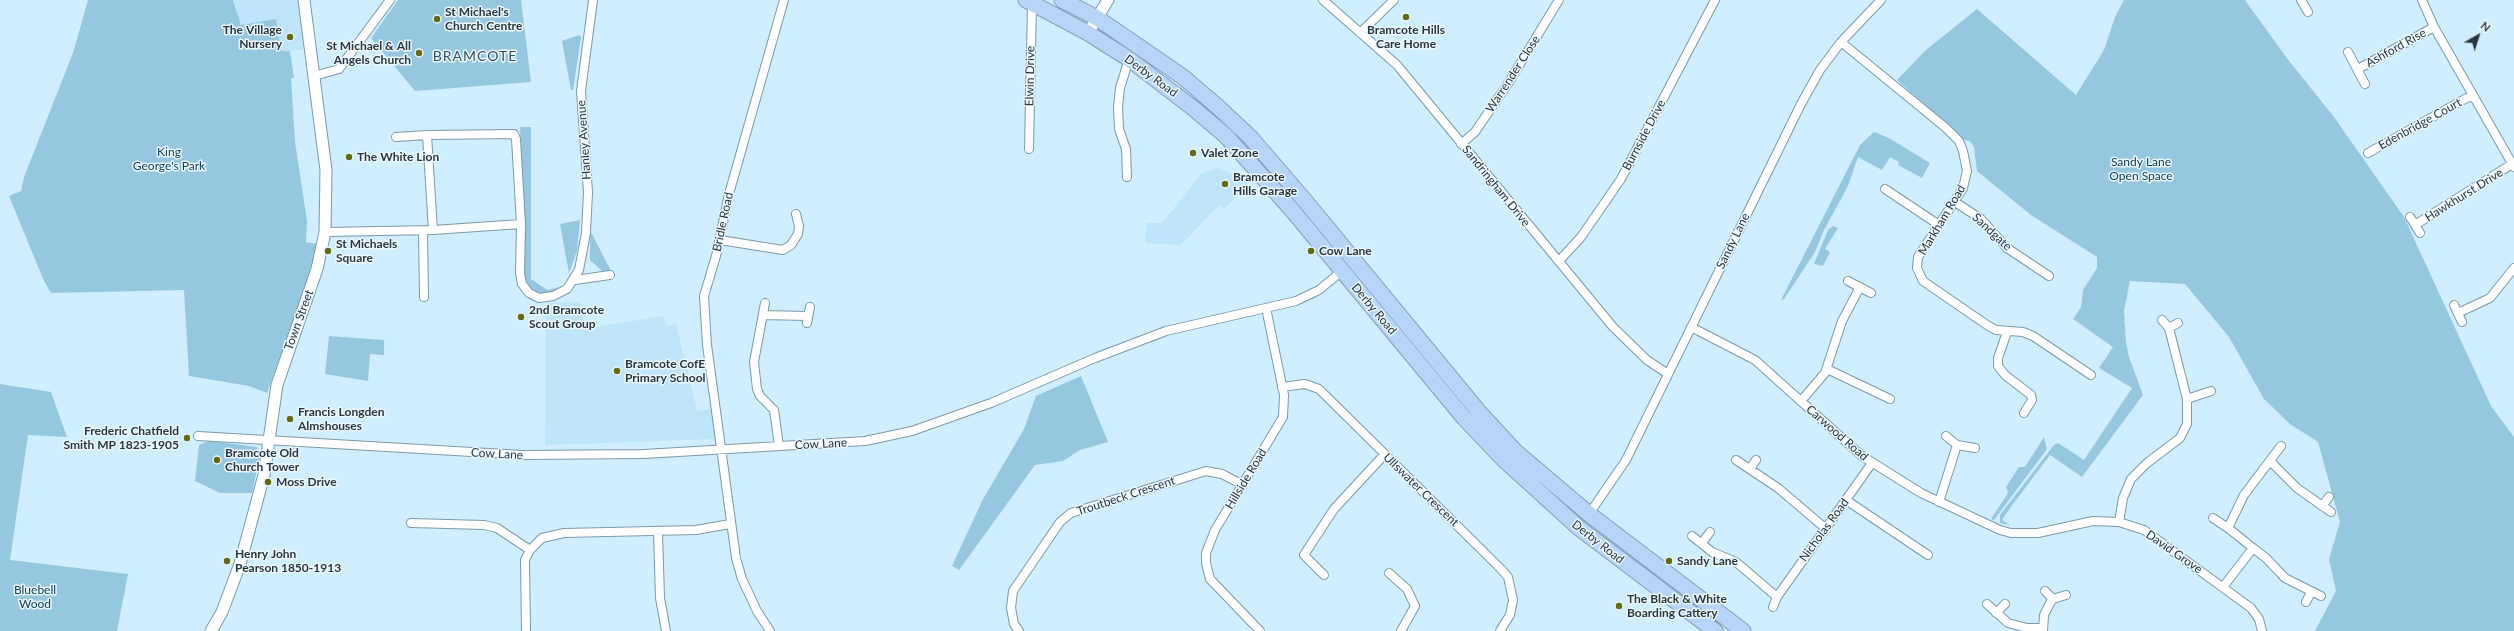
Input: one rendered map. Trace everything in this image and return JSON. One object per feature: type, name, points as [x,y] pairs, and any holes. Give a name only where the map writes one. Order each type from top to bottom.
[{"type":"highway","name":"Derby Road","points":[[1062,0],[1097,18],[1183,77],[1251,138],[1357,262],[1479,412],[1516,452],[1589,514],[1743,631]]},
{"type":"highway","name":"Derby Road","points":[[1029,2],[1088,33],[1130,59],[1194,108],[1240,149],[1464,418],[1503,459],[1579,528],[1715,631]]},
{"type":"street","name":"Town Street","points":[[211,631],[222,612],[240,564],[262,487],[273,402],[280,374],[318,270],[325,232],[326,182],[304,0]]},
{"type":"street","points":[[314,76],[339,69],[390,0]]},
{"type":"street","name":"Hanley Avenue","points":[[575,280],[584,254],[588,216],[581,91],[593,0]]},
{"type":"street","name":"Bridle Road","points":[[770,631],[757,611],[742,579],[730,524],[722,449],[704,314],[704,296],[720,240],[729,194],[784,0]]},
{"type":"street","points":[[1088,33],[1108,0]]},
{"type":"street","name":"Sandringham Drive","points":[[1323,0],[1397,65],[1619,333],[1647,360],[1668,374]]},
{"type":"street","points":[[1360,33],[1394,0]]},
{"type":"street","name":"Warrender Close","points":[[1461,144],[1475,132],[1505,88],[1558,0]]},
{"type":"street","name":"Burnside Drive","points":[[1559,261],[1584,233],[1621,179],[1715,0]]},
{"type":"street","name":"Sandy Lane","points":[[1589,514],[1626,460],[1690,327],[1801,104],[1820,70],[1841,42],[1881,0]]},
{"type":"street","points":[[2303,0],[2308,12]]},
{"type":"street","points":[[2422,0],[2434,27],[2513,166]]},
{"type":"street","name":"Elwin Drive","points":[[1029,2],[1029,149]]},
{"type":"street","name":"Ashford Rise","points":[[2358,70],[2434,27]]},
{"type":"street","name":"Markham Road","points":[[1841,42],[1899,88],[1959,141],[1966,158],[1967,171],[1963,188],[1918,257],[1917,268],[1923,281],[1987,325],[2007,332],[2023,332],[2033,336],[2091,375]]},
{"type":"street","name":"Ashford Rise","points":[[2348,52],[2365,84]]},
{"type":"street","points":[[1127,177],[1126,149],[1119,128],[1118,107],[1120,88],[1130,59]]},
{"type":"street","name":"Edenbridge Court","points":[[2368,153],[2472,95]]},
{"type":"street","points":[[396,137],[514,134],[516,139],[521,224],[520,273],[525,289],[534,296],[548,298],[564,291],[575,280],[610,275]]},
{"type":"street","points":[[428,136],[433,230]]},
{"type":"street","name":"Hawkhurst Drive","points":[[2415,225],[2513,166]]},
{"type":"street","points":[[1885,189],[1939,225]]},
{"type":"street","name":"Sandgate","points":[[1955,202],[1981,219],[2007,248],[2049,276]]},
{"type":"street","points":[[720,240],[783,250],[791,245],[798,234],[799,226],[796,214]]},
{"type":"street","name":"Hawkhurst Drive","points":[[2410,217],[2420,233]]},
{"type":"street","points":[[325,232],[423,231],[521,224]]},
{"type":"street","points":[[423,231],[424,297]]},
{"type":"street","points":[[2458,313],[2490,298],[2514,268]]},
{"type":"street","name":"Cow Lane","points":[[268,441],[524,455],[644,454],[865,441],[912,431],[991,403],[1095,358],[1166,331],[1305,298],[1342,271]]},
{"type":"street","points":[[1848,281],[1871,293]]},
{"type":"street","points":[[1801,401],[1827,370],[1842,321],[1860,287]]},
{"type":"street","points":[[764,303],[754,362],[757,389],[760,396],[774,410],[779,446]]},
{"type":"street","points":[[2454,305],[2462,322]]},
{"type":"street","points":[[763,315],[807,319],[810,307]]},
{"type":"street","name":"Hillside Road","points":[[1260,631],[1210,579],[1206,563],[1209,542],[1284,417],[1285,403],[1266,308]]},
{"type":"street","points":[[2119,522],[2123,498],[2133,476],[2184,434],[2189,416],[2187,399],[2169,328],[2162,320]]},
{"type":"street","points":[[2169,328],[2178,323]]},
{"type":"street","name":"Carwood Road","points":[[1690,327],[1754,360],[1872,464],[1939,502],[1991,526]]},
{"type":"street","points":[[2007,332],[1998,358],[1998,366],[2004,375],[2032,395],[2032,400],[2024,413]]},
{"type":"street","points":[[1827,370],[1890,400]]},
{"type":"street","name":"Ullswater Crescent","points":[[1282,387],[1305,384],[1319,389],[1508,577],[1511,588],[1512,607],[1500,631]]},
{"type":"street","points":[[2187,399],[2211,392]]},
{"type":"street","points":[[198,436],[268,441]]},
{"type":"street","points":[[1946,436],[1957,445],[1975,448]]},
{"type":"street","points":[[1939,502],[1957,445]]},
{"type":"street","points":[[2228,528],[2244,495],[2271,462],[2281,446]]},
{"type":"street","points":[[1324,575],[1304,555],[1334,509],[1385,454]]},
{"type":"street","points":[[1736,460],[1778,488],[1825,528]]},
{"type":"street","points":[[1750,469],[1756,460]]},
{"type":"street","points":[[2271,462],[2297,488],[2331,512]]},
{"type":"street","name":"Nicholas Road","points":[[1773,607],[1776,597],[1872,464]]},
{"type":"street","name":"Troutbeck Crescent","points":[[1019,631],[1014,624],[1011,608],[1013,591],[1060,522],[1071,514],[1206,471],[1222,474],[1243,485]]},
{"type":"street","points":[[2322,506],[2329,497]]},
{"type":"street","points":[[1846,500],[1928,555]]},
{"type":"street","points":[[2213,518],[2266,558],[2284,578],[2321,596]]},
{"type":"street","name":"David Grove","points":[[1991,526],[2022,535],[2092,521],[2119,522],[2144,530],[2157,537],[2251,608],[2259,619],[2262,631]]},
{"type":"street","points":[[411,523],[484,525],[497,528],[530,550]]},
{"type":"street","points":[[526,631],[525,560],[530,550],[542,538],[551,535],[696,530],[730,524]]},
{"type":"street","points":[[658,532],[660,598],[666,631]]},
{"type":"street","points":[[1702,543],[1710,532]]},
{"type":"street","points":[[1692,536],[1712,552],[1736,562],[1776,597]]},
{"type":"street","points":[[2223,587],[2253,548]]},
{"type":"street","points":[[1389,573],[1407,589],[1415,606],[1401,631]]},
{"type":"street","points":[[2045,591],[2053,599]]},
{"type":"street","points":[[2306,602],[2311,592]]},
{"type":"street","points":[[1987,604],[1996,613],[2015,626],[2042,629],[2046,609],[2053,599],[2066,595]]},
{"type":"street","points":[[1996,613],[2005,604]]},
{"type":"shaded area","name":"The Village Nursery","points":[[233,0],[298,0],[304,49],[281,52],[276,19],[241,25]]},
{"type":"shaded area","points":[[1218,168],[1250,183],[1224,209],[1219,205],[1181,245],[1145,243],[1147,223],[1162,223],[1201,174]]},
{"type":"shaded area","name":"Bramcote CofE Primary School","points":[[580,302],[585,329],[663,316],[667,326],[676,324],[697,411],[713,409],[716,439],[545,445],[546,303]]},
{"type":"green space","name":"King George's Park","points":[[88,0],[233,0],[241,25],[276,19],[281,51],[290,51],[294,78],[291,78],[295,142],[307,221],[306,242],[317,244],[312,267],[267,393],[249,386],[189,376],[184,290],[51,293],[44,281],[9,196],[21,191],[24,177],[73,53]]},
{"type":"green space","points":[[398,0],[521,0],[531,82],[415,91],[371,38]]},
{"type":"green space","name":"Sandy Lane Open Space","points":[[2124,0],[2245,0],[2286,57],[2334,117],[2404,217],[2491,406],[2514,437],[2514,631],[2315,631],[2336,591],[2329,559],[2340,522],[2318,442],[2290,424],[2264,399],[2229,337],[2185,284],[2130,281],[2124,311],[2126,342],[2129,357],[2143,395],[2082,477],[2050,455],[2002,520],[2010,525],[2000,523],[2000,515],[2054,445],[2058,443],[2084,460],[2132,388],[2099,368],[2113,347],[2073,319],[2081,307],[2083,290],[2097,268],[2097,257],[2031,215],[1977,171],[1974,147],[1970,141],[1964,140],[1897,80],[1926,50],[1977,9],[2076,95],[2104,50],[2115,17]]},
{"type":"green space","points":[[579,35],[581,37],[573,90],[571,90],[562,41]]},
{"type":"green space","points":[[520,127],[531,127],[531,279],[547,290],[560,287],[548,294],[536,292],[527,285],[525,279]]},
{"type":"green space","points":[[1874,132],[1889,138],[1930,163],[1922,178],[1898,165],[1899,162],[1890,157],[1882,170],[1858,157],[1848,186],[1824,230],[1815,252],[1784,299],[1781,300],[1860,145]]},
{"type":"green space","points":[[580,220],[577,251],[569,273],[560,224]]},
{"type":"green space","points":[[1833,226],[1838,228],[1825,249],[1830,252],[1823,266],[1814,264],[1828,230]]},
{"type":"green space","points":[[590,233],[592,234],[611,271],[603,272],[590,260]]},
{"type":"green space","points":[[329,336],[384,340],[384,355],[370,354],[368,381],[325,374]]},
{"type":"green space","points":[[1081,376],[1108,442],[1080,450],[1063,461],[1035,465],[959,570],[952,566],[982,501],[1024,429],[1036,396]]},
{"type":"green space","name":"Bluebell Wood","points":[[0,384],[51,392],[67,437],[28,435],[10,560],[128,574],[117,631],[0,631]]},
{"type":"green space","points":[[2044,437],[2047,449],[1994,520],[1991,519],[2008,493],[2006,487],[2019,467],[2025,467]]},
{"type":"green space","points":[[209,441],[257,447],[259,459],[252,493],[220,493],[195,481],[199,445]]},
{"type":"place","name":"Bramcote Hills Care Home","points":[[1406,17]]},
{"type":"place","name":"St Michael's Church Centre","points":[[437,19]]},
{"type":"place","name":"The Village Nursery","points":[[290,37]]},
{"type":"place","name":"St Michael & All Angels Church","points":[[419,53]]},
{"type":"place","name":"Valet Zone","points":[[1193,153]]},
{"type":"place","name":"The White Lion","points":[[349,157]]},
{"type":"place","name":"Bramcote Hills Garage","points":[[1225,184]]},
{"type":"place","name":"St Michaels Square","points":[[328,251]]},
{"type":"place","name":"Cow Lane","points":[[1311,251]]},
{"type":"place","name":"2nd Bramcote Scout Group","points":[[521,317]]},
{"type":"place","name":"Bramcote CofE Primary School","points":[[617,371]]},
{"type":"place","name":"Francis Longden Almshouses","points":[[290,419]]},
{"type":"place","name":"Frederic Chatfield Smith MP 1823-1905","points":[[187,438]]},
{"type":"place","name":"Bramcote Old Church Tower","points":[[217,460]]},
{"type":"place","name":"Moss Drive","points":[[268,482]]},
{"type":"place","name":"Henry John Pearson 1850-1913","points":[[227,561]]},
{"type":"place","name":"Sandy Lane","points":[[1669,561]]},
{"type":"place","name":"The Black & White Boarding Cattery","points":[[1619,606]]},
{"type":"district","name":"BRAMCOTE","points":[[475,56]]}]
